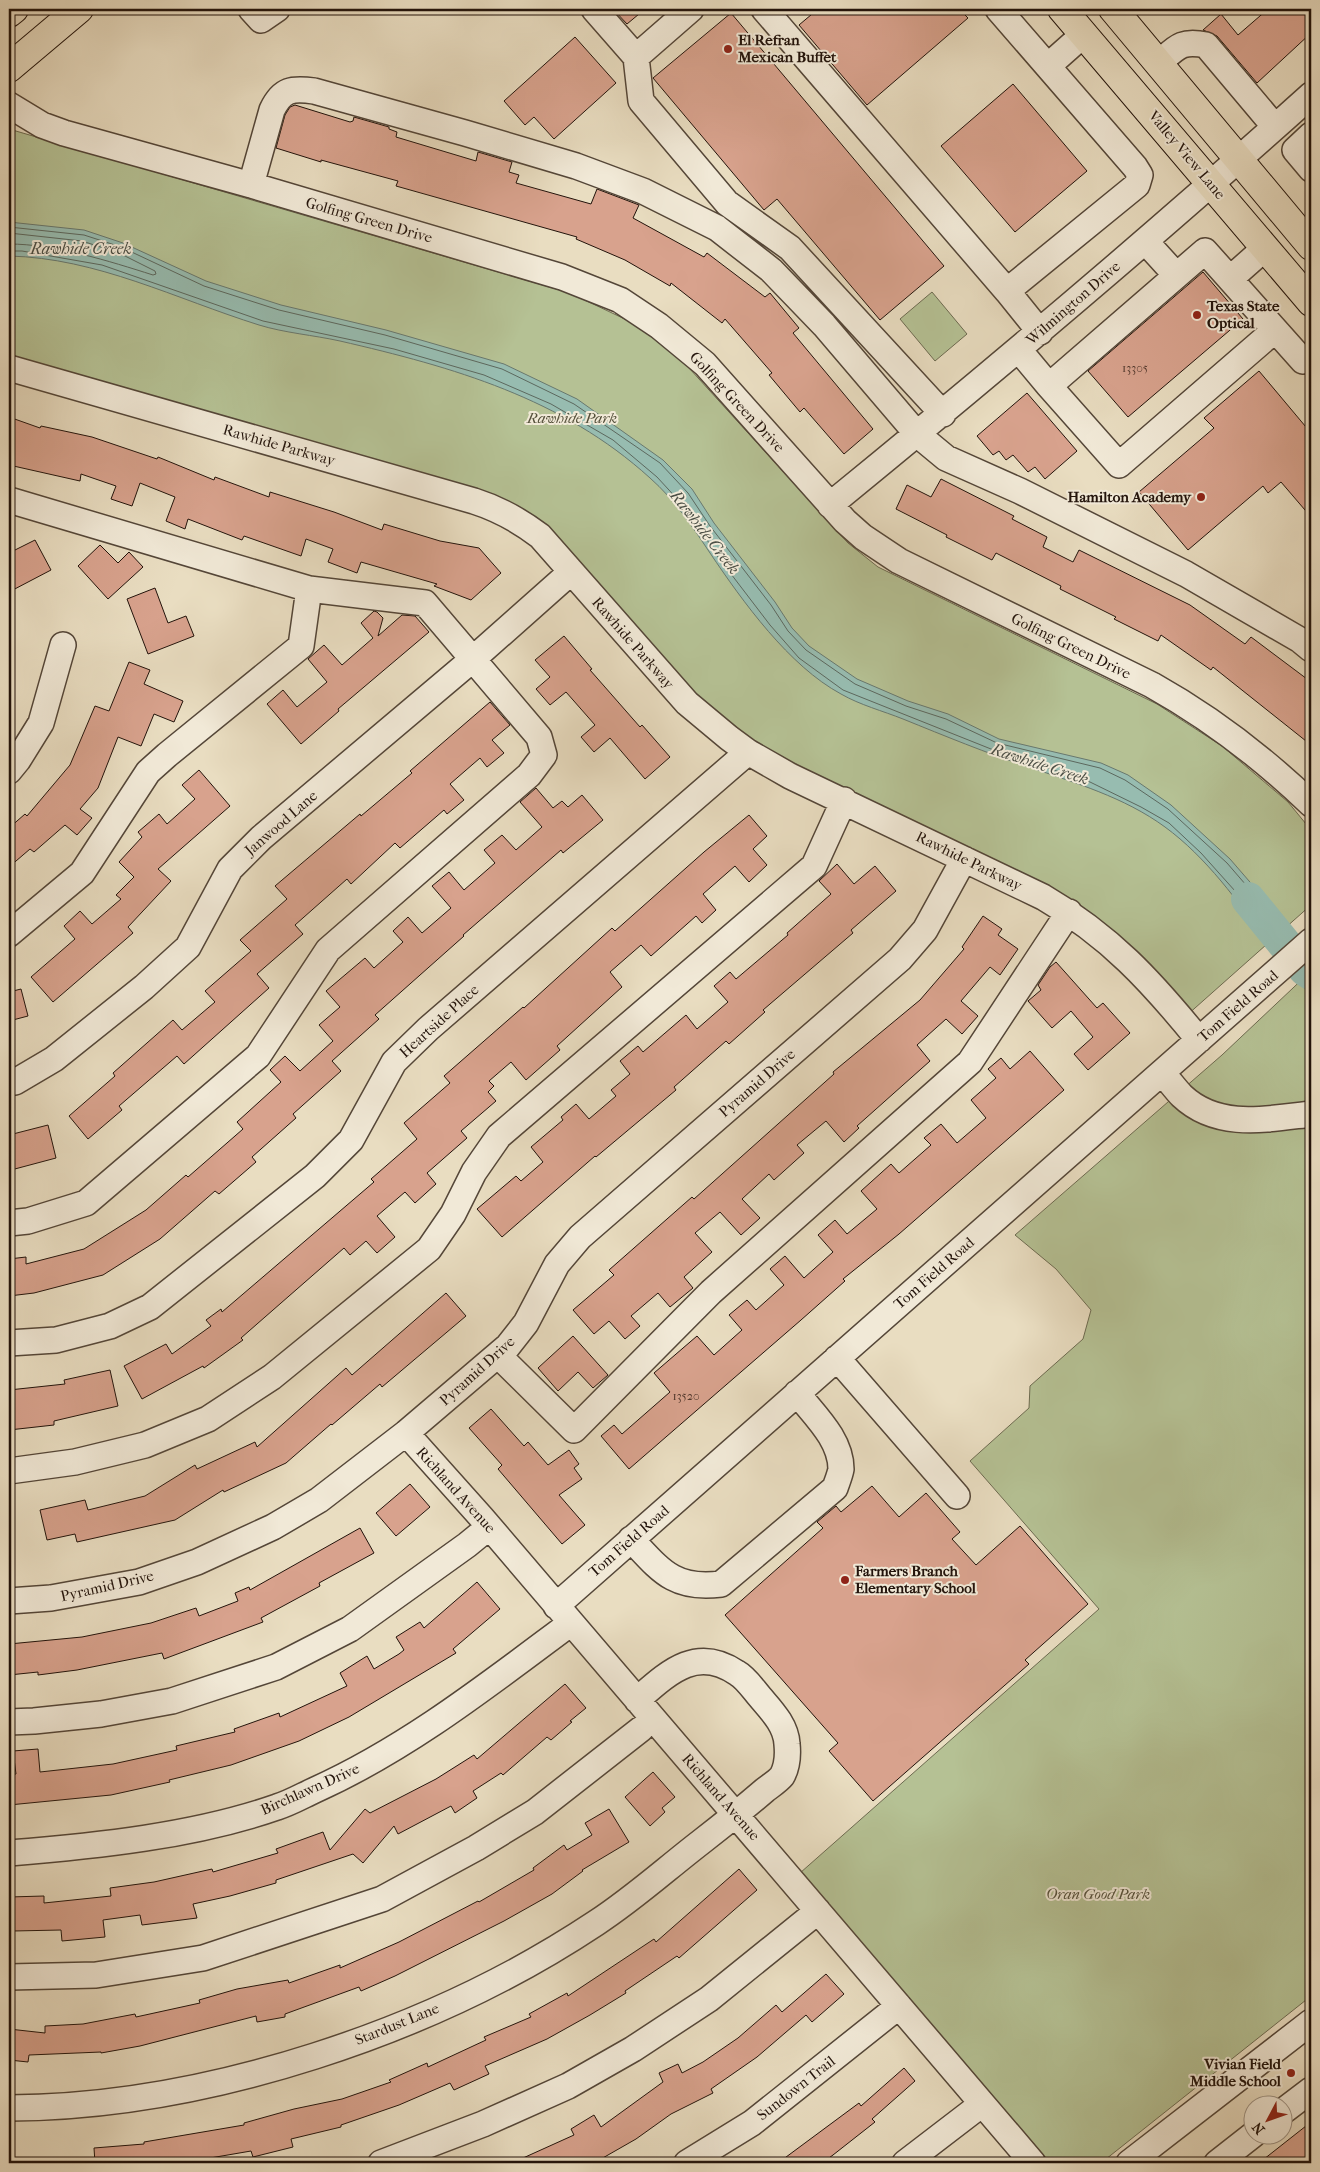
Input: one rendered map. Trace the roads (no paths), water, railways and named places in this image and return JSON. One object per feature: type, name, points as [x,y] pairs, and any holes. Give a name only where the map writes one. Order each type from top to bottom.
[{"type":"main road","points":[[9,13],[14,9]]},
{"type":"main road","points":[[9,68],[77,9]]},
{"type":"main road","name":"Valley View Lane","points":[[1062,9],[1311,302]]},
{"type":"main road","points":[[1113,9],[1310,241]]},
{"type":"street","points":[[251,9],[261,20],[277,9]]},
{"type":"street","points":[[594,9],[636,57],[641,101],[727,203],[790,248],[943,414]]},
{"type":"street","points":[[636,57],[691,9]]},
{"type":"street","points":[[764,9],[1007,291],[1040,332]]},
{"type":"street","points":[[998,9],[1140,175],[1137,185],[1007,291]]},
{"type":"street","points":[[1048,66],[1084,34]]},
{"type":"street","points":[[1159,63],[1179,45],[1191,42],[1206,45],[1279,124],[1307,139],[1295,150],[1311,169]]},
{"type":"street","points":[[251,185],[272,110],[277,99],[286,92],[299,89],[314,91],[465,133],[576,166],[634,188],[717,228],[771,270],[824,325],[917,434],[946,458],[1020,491],[1186,574],[1300,640],[1311,649]]},
{"type":"street","name":"Wilmington Drive","points":[[830,505],[1019,350],[1240,160],[1311,95]]},
{"type":"street","name":"Golfing Green Drive","points":[[9,105],[42,125],[64,134],[251,185],[562,277],[620,300],[659,326],[705,364],[830,505],[863,537],[899,561],[1152,685],[1190,706],[1234,736],[1274,768],[1311,804]]},
{"type":"street","points":[[1146,241],[1176,275]]},
{"type":"street","points":[[1230,278],[1265,248]]},
{"type":"street","points":[[1049,386],[1205,250],[1275,330],[1308,362]]},
{"type":"street","points":[[1019,350],[1119,465],[1275,330]]},
{"type":"street","name":"Rawhide Parkway","points":[[9,368],[498,509],[519,520],[540,536],[687,703],[748,752],[790,776],[844,800],[1043,897],[1069,912],[1096,931],[1125,956],[1150,981],[1199,1040]]},
{"type":"street","points":[[9,500],[308,589],[425,603],[538,737],[544,755],[529,775],[328,950],[258,1056],[86,1203],[28,1221],[9,1223]]},
{"type":"street","name":"Janwood Lane","points":[[9,1083],[15,1082],[54,1060],[144,987],[188,947],[230,869],[261,838],[473,659],[571,572]]},
{"type":"street","points":[[9,934],[82,873],[148,772],[167,754],[301,646],[308,589]]},
{"type":"street","points":[[9,770],[18,760],[41,722],[63,645]]},
{"type":"street","name":"Heartside Place","points":[[9,1343],[56,1340],[110,1326],[150,1307],[217,1255],[315,1176],[351,1140],[394,1062],[436,1022],[748,752]]},
{"type":"street","points":[[9,1471],[75,1462],[145,1445],[208,1419],[272,1377],[429,1249],[452,1214],[474,1172],[499,1136],[814,866],[844,800]]},
{"type":"street","name":"Pyramid Drive","points":[[9,1601],[51,1598],[139,1582],[197,1562],[273,1527],[319,1500],[406,1433],[508,1346],[526,1323],[557,1264],[580,1237],[900,959],[925,930],[964,859]]},
{"type":"street","points":[[498,1355],[574,1430],[711,1292],[970,1062],[1069,912]]},
{"type":"street","name":"Tom Field Road","points":[[563,1614],[631,1539],[1311,941]]},
{"type":"street","points":[[1162,1073],[1184,1097],[1209,1114],[1230,1120],[1256,1121],[1311,1114]]},
{"type":"street","points":[[837,1358],[957,1496]]},
{"type":"street","points":[[631,1539],[662,1571],[681,1582],[700,1587],[721,1584],[835,1488],[841,1471],[838,1450],[826,1429],[797,1393]]},
{"type":"street","name":"Richland Avenue","points":[[406,1433],[489,1526],[1033,2163]]},
{"type":"street","points":[[9,1722],[101,1714],[172,1701],[276,1667],[350,1629],[467,1545],[489,1526]]},
{"type":"street","name":"Birchlawn Drive","points":[[9,1853],[63,1848],[207,1827],[278,1807],[347,1776],[407,1741],[481,1690],[563,1614]]},
{"type":"street","name":"Stardust Lane","points":[[9,2108],[84,2104],[181,2090],[290,2064],[401,2025],[515,1972],[597,1922],[736,1815],[782,1776],[788,1758],[787,1739],[777,1717],[740,1674],[718,1663],[698,1660],[678,1667],[637,1700]]},
{"type":"street","points":[[9,1977],[96,1975],[204,1958],[382,1898],[476,1848],[535,1812],[641,1729]]},
{"type":"street","points":[[381,2163],[483,2124],[568,2086],[633,2049],[709,1999],[818,1911]]},
{"type":"street","name":"Sundown Trail","points":[[687,2163],[752,2123],[899,2006]]},
{"type":"street","points":[[1129,2163],[1311,2022]]},
{"type":"street","points":[[1292,2104],[1311,2090]]},
{"type":"street","points":[[906,2163],[982,2104]]},
{"type":"street","points":[[1217,2163],[1242,2143]]},
{"type":"water","name":"Rawhide Creek","points":[[9,222],[84,230],[123,243],[206,281],[281,305],[386,330],[504,364],[577,399],[663,460],[692,489],[714,523],[775,602],[792,628],[809,646],[857,679],[908,701],[948,714],[999,739],[1101,763],[1128,775],[1171,805],[1230,859],[1288,926],[1268,944],[1233,896],[1208,866],[1165,827],[1133,807],[1099,792],[997,756],[864,705],[848,698],[822,682],[785,650],[752,612],[690,523],[667,495],[616,450],[580,426],[543,406],[504,389],[424,362],[340,341],[259,325],[136,282],[74,264],[42,258],[9,256]]},
{"type":"water","points":[[1311,971],[1311,992],[1297,983]]},
{"type":"waterway","name":"Rawhide Creek","points":[[1248,899],[1305,969],[1311,973]]},
{"type":"place","name":"El Refran Mexican Buffet","points":[[728,49]]},
{"type":"place","name":"Texas State Optical","points":[[1197,315]]},
{"type":"place","name":"Hamilton Academy","points":[[1201,497]]},
{"type":"place","name":"Farmers Branch Elementary School","points":[[845,1580]]},
{"type":"place","name":"Vivian Field Middle School","points":[[1291,2073]]},
{"type":"park label","name":"Rawhide Park","points":[[572,418]]},
{"type":"park label","name":"Oran Good Park","points":[[1098,1894]]}]
